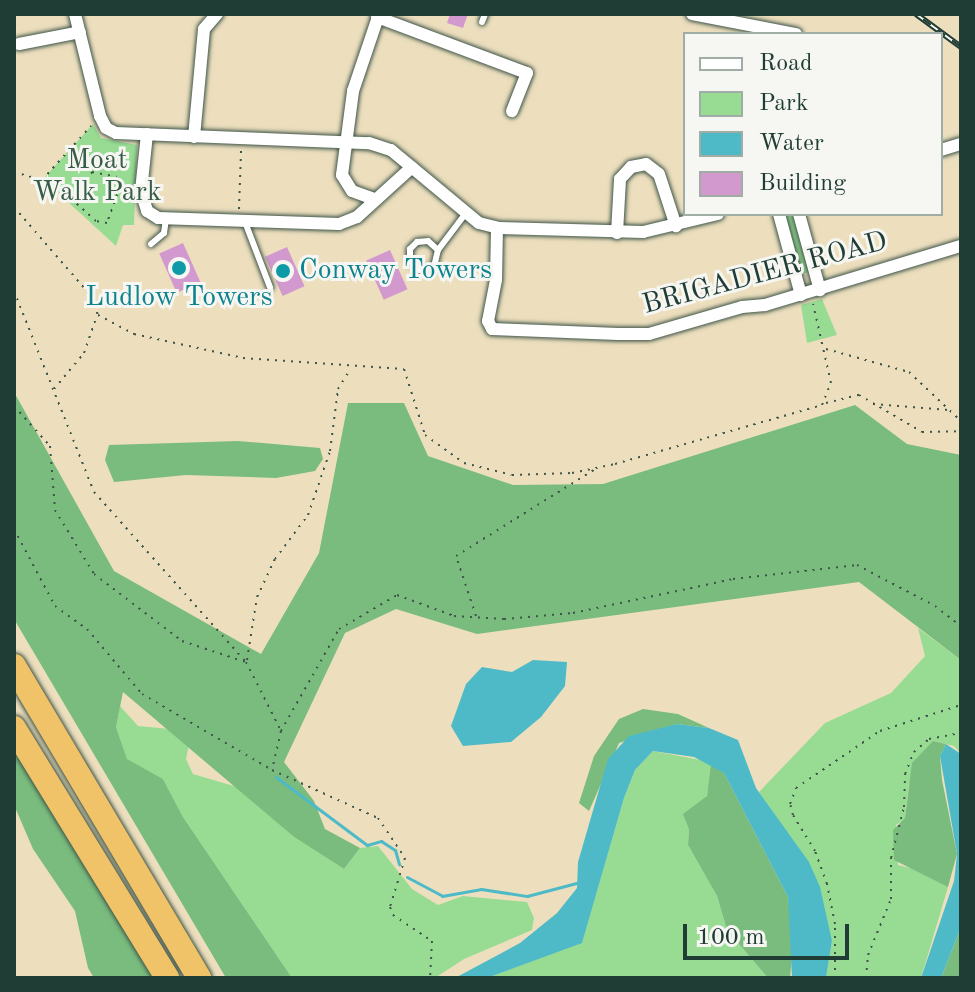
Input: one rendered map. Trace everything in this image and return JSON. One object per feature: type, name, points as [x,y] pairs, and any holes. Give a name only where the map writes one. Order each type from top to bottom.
[{"type":"highway","points":[[14,666],[199,978]]},
{"type":"highway","points":[[14,728],[167,978]]},
{"type":"street","points":[[75,14],[100,116],[106,128],[116,133],[344,142],[391,150],[466,213],[497,228],[617,233],[676,226],[711,216]]},
{"type":"street","points":[[194,137],[204,29],[217,14]]},
{"type":"street","points":[[692,14],[786,32]]},
{"type":"street","points":[[374,199],[346,185],[344,142],[353,91],[378,15],[527,73],[512,111]]},
{"type":"street","points":[[19,44],[80,32]]},
{"type":"street","points":[[147,134],[142,188],[147,211],[166,218],[339,224],[357,217],[412,167]]},
{"type":"street","points":[[617,233],[620,179],[624,171],[646,164],[659,174],[676,226]]},
{"type":"street","points":[[780,216],[810,293]]},
{"type":"street","points":[[799,216],[810,293]]},
{"type":"street","name":"BRIGADIER ROAD","points":[[497,228],[496,280],[488,312],[492,329],[649,334],[810,293],[961,246]]},
{"type":"lane","points":[[438,250],[428,241],[417,242],[410,249],[410,261],[420,270],[429,270],[438,261],[438,250],[466,213]]},
{"type":"lane","points":[[151,244],[164,233],[166,218]]},
{"type":"lane","points":[[242,222],[270,287]]},
{"type":"path","points":[[14,172],[42,180],[100,116]]},
{"type":"path","points":[[241,138],[242,222]]},
{"type":"path","points":[[92,172],[117,177],[120,187],[107,223],[96,221],[69,197],[92,172]]},
{"type":"path","points":[[120,187],[142,188]]},
{"type":"path","points":[[14,207],[92,297],[98,315],[84,353],[53,389]]},
{"type":"path","points":[[14,291],[94,492],[246,662],[281,731]]},
{"type":"path","points":[[98,315],[134,334],[182,346],[351,369],[379,364],[404,369],[425,435],[464,463],[512,475],[598,467],[822,405],[831,383],[810,293]]},
{"type":"path","points":[[825,349],[909,372],[961,421]]},
{"type":"path","points":[[246,662],[257,597],[275,559],[308,515],[330,451],[338,389],[351,369]]},
{"type":"path","points":[[825,404],[859,395],[922,432],[961,431]]},
{"type":"path","points":[[872,404],[950,410]]},
{"type":"path","points":[[14,406],[50,446],[55,510],[94,574],[182,641],[246,662]]},
{"type":"path","points":[[476,617],[456,556],[598,467]]},
{"type":"path","points":[[14,529],[55,606],[87,629],[142,694],[272,770],[378,818],[405,858],[390,907],[393,915],[432,941],[430,978]]},
{"type":"path","points":[[272,770],[281,731],[339,629],[397,595],[454,616],[573,613],[733,579],[857,565],[935,606],[961,626]]},
{"type":"path","points":[[835,978],[835,924],[827,884],[815,851],[793,815],[790,804],[796,788],[880,731],[961,705]]},
{"type":"path","points":[[866,978],[868,955],[891,899],[891,858],[904,807],[905,774],[914,752],[929,739],[961,733]]},
{"type":"green space","name":"Moat Walk Park","points":[[93,124],[101,138],[137,145],[134,225],[123,225],[116,246],[43,179]]},
{"type":"green space","points":[[787,216],[795,216],[810,272],[799,275],[783,217]]},
{"type":"green space","points":[[822,299],[837,335],[807,343],[801,305]]},
{"type":"green space","points":[[14,392],[114,571],[261,654],[319,553],[348,403],[404,403],[428,456],[513,485],[603,484],[855,405],[907,444],[961,455],[961,660],[859,582],[477,634],[396,609],[345,633],[284,762],[314,801],[325,829],[360,848],[344,869],[294,837],[123,692],[116,727],[127,759],[163,779],[183,817],[292,978],[226,978],[14,619]]},
{"type":"green space","points":[[238,441],[320,448],[323,459],[315,471],[276,478],[186,475],[114,482],[105,460],[109,445]]},
{"type":"green space","points":[[918,628],[961,660],[961,754],[954,746],[934,741],[909,784],[905,819],[896,825],[898,865],[922,871],[948,887],[921,978],[826,978],[832,941],[777,821],[759,792],[825,723],[891,693],[925,656]]},
{"type":"green space","points":[[120,706],[138,726],[170,729],[189,745],[186,759],[193,774],[237,787],[294,837],[344,869],[360,848],[378,846],[412,889],[438,905],[463,896],[527,902],[534,918],[532,930],[464,959],[435,978],[292,978],[183,817],[163,779],[127,760],[116,727]]},
{"type":"green space","points":[[643,709],[678,714],[709,728],[677,724],[619,743],[589,811],[579,803],[594,756],[619,719]]},
{"type":"green space","points":[[933,741],[946,744],[940,756],[942,780],[957,854],[948,887],[894,860],[893,830],[905,818],[912,763]]},
{"type":"green space","points":[[14,750],[155,978],[94,978],[88,968],[75,911],[33,849],[14,805]]},
{"type":"green space","points":[[653,751],[711,762],[707,796],[689,829],[688,845],[717,896],[727,930],[768,978],[487,978],[582,942],[624,798],[635,770]]},
{"type":"green space","points":[[711,762],[724,773],[788,897],[793,946],[790,978],[768,978],[727,930],[717,896],[688,845],[689,829],[683,814],[707,796]]},
{"type":"green space","points":[[961,927],[961,978],[941,978],[943,973]]},
{"type":"water","points":[[533,660],[567,662],[565,686],[541,717],[511,742],[463,746],[451,726],[466,684],[482,667],[512,672]]},
{"type":"water","points":[[677,724],[709,728],[738,740],[756,788],[809,862],[820,887],[832,941],[826,978],[792,978],[788,897],[724,773],[694,757],[653,751],[635,770],[624,798],[582,943],[487,978],[455,978],[520,943],[557,913],[577,888],[578,862],[608,759],[629,736]]},
{"type":"water","points":[[946,744],[961,754],[961,927],[941,978],[921,978],[954,881],[957,854],[940,756]]},
{"type":"building","points":[[450,14],[468,14],[463,28],[447,23]]},
{"type":"building","name":"Ludlow Towers","points":[[183,243],[200,282],[177,293],[159,254]]},
{"type":"building","name":"Conway Towers","points":[[287,247],[304,286],[283,296],[265,257]]},
{"type":"building","points":[[390,250],[407,289],[384,300],[366,261]]},
{"type":"waterway","points":[[276,777],[367,845],[381,841],[395,850],[399,864]]},
{"type":"waterway","points":[[407,877],[442,896],[481,889],[527,896],[580,882]]},
{"type":"railway","points":[[916,14],[941,32]]},
{"type":"railway","points":[[943,34],[961,47]]},
{"type":"place","name":"Ludlow Towers","points":[[179,268]]},
{"type":"place","name":"Conway Towers","points":[[283,271]]}]
